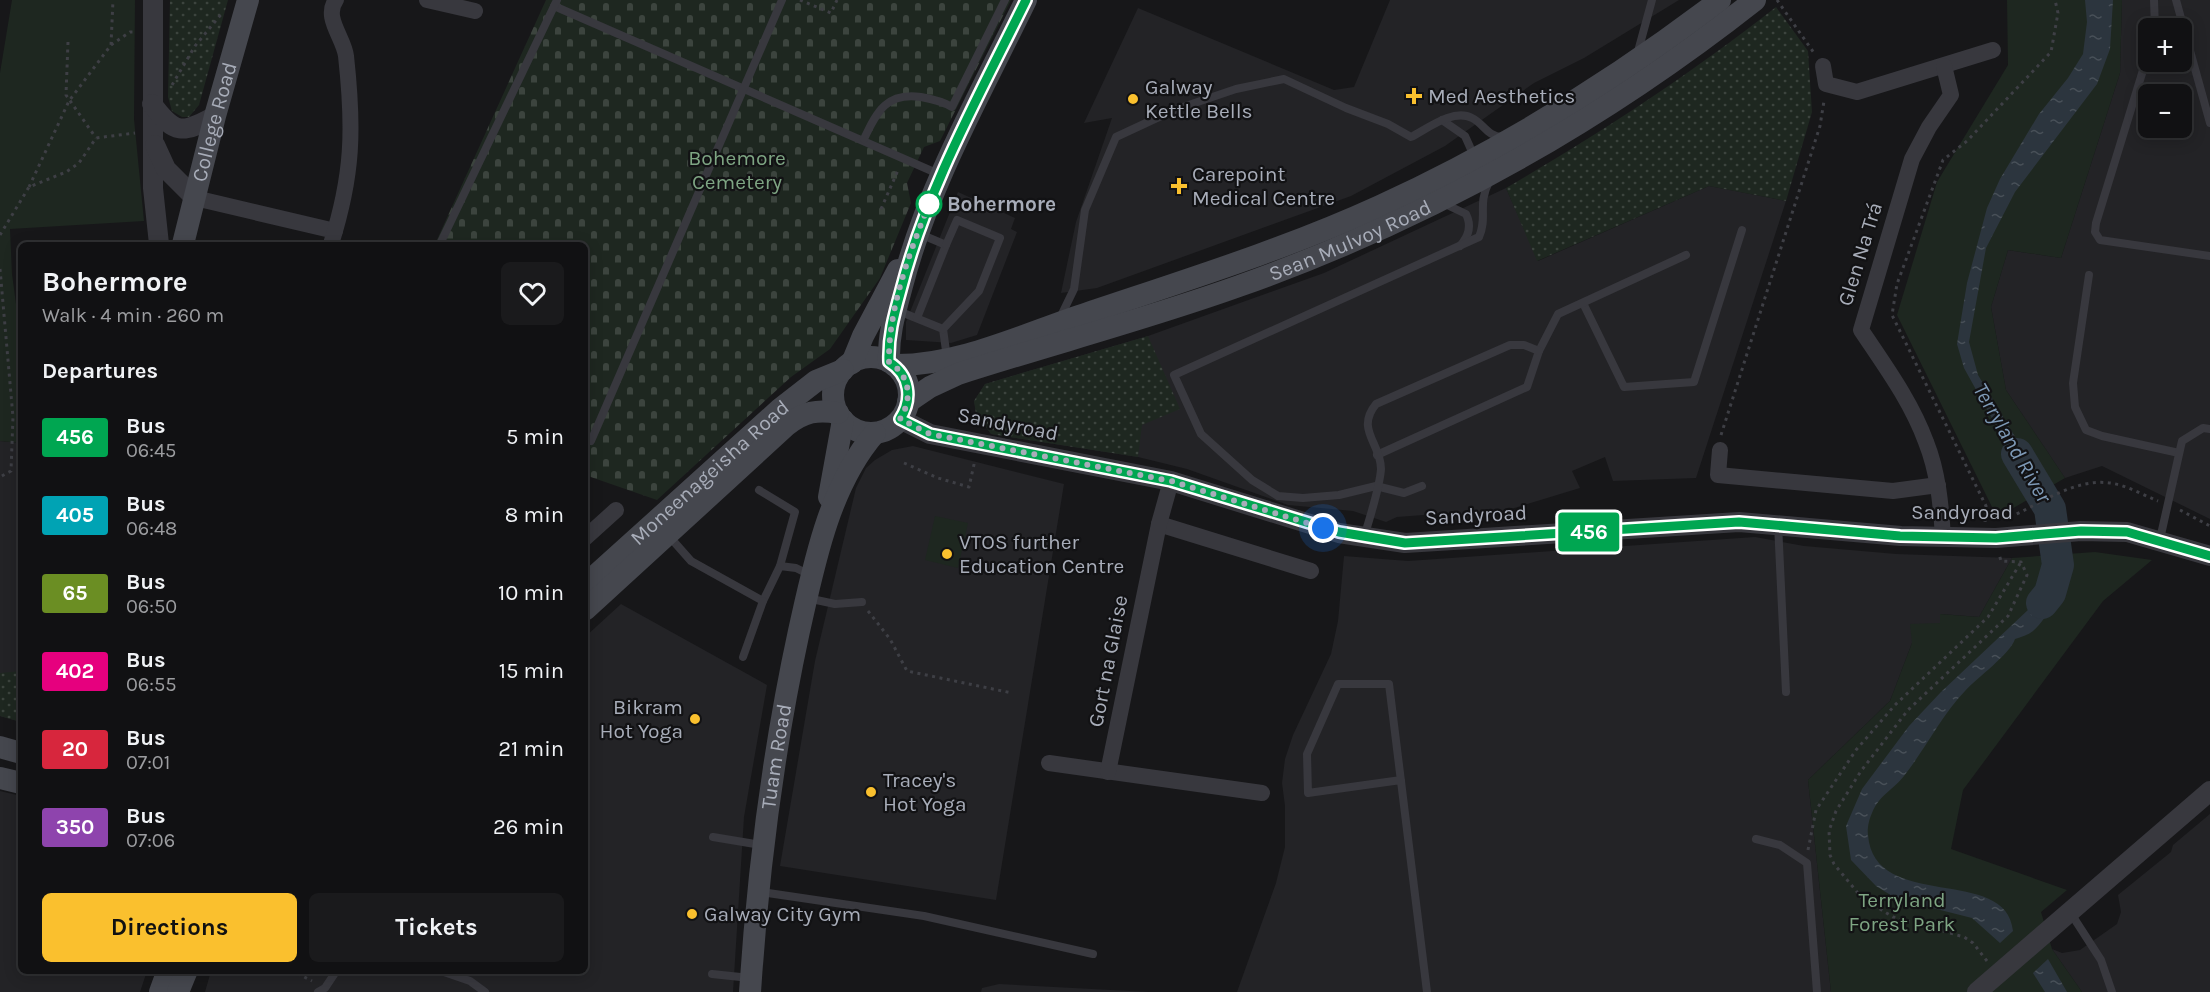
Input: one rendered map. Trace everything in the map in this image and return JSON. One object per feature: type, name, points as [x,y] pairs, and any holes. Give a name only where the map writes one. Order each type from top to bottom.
[{"type":"main road","points":[[915,237],[888,336],[891,363],[908,385],[904,411],[884,431],[874,433],[855,429],[840,417],[834,392],[915,237],[941,176],[1026,0]]},
{"type":"main road","name":"Sean Mulvoy Road","points":[[891,363],[947,359],[1288,244],[1379,206],[1475,159],[1512,137],[1635,61],[1720,0]]},
{"type":"main road","name":"Sean Mulvoy Road","points":[[904,411],[930,387],[958,374],[1238,286],[1354,241],[1439,203],[1486,178],[1625,93],[1687,52],[1755,0]]},
{"type":"main road","name":"College Road","points":[[184,242],[215,116],[248,1]]},
{"type":"main road","points":[[848,367],[870,358],[891,363]]},
{"type":"main road","name":"Moneenageisha Road","points":[[588,582],[780,409],[816,381],[848,367]]},
{"type":"main road","name":"Moneenageisha Road","points":[[588,607],[786,425],[802,414],[825,411],[840,417]]},
{"type":"main road","name":"Tuam Road","points":[[826,526],[840,417]]},
{"type":"main road","name":"Tuam Road","points":[[750,985],[762,845],[778,736],[810,587],[826,526],[859,451],[874,433]]},
{"type":"main road","points":[[0,747],[18,752]]},
{"type":"main road","points":[[0,778],[18,782]]},
{"type":"main road","points":[[150,992],[155,974]]},
{"type":"main road","points":[[160,992],[167,974]]},
{"type":"main road","points":[[178,992],[185,974]]},
{"type":"street","points":[[153,0],[153,188],[159,242]]},
{"type":"street","points":[[427,0],[475,11]]},
{"type":"street","points":[[152,135],[166,169],[195,198],[333,238],[348,186],[352,135],[345,53],[332,19],[334,3]]},
{"type":"street","points":[[1823,66],[1826,84],[1857,92],[1993,50]]},
{"type":"street","name":"Glen Na Trá","points":[[1943,537],[1938,485],[1927,442],[1904,395],[1861,330],[1912,159],[1929,127],[1951,95],[1944,66]]},
{"type":"street","points":[[152,104],[165,120],[180,130],[189,130],[215,116]]},
{"type":"street","name":"Sandyroad","points":[[904,411],[930,434],[1171,481],[1306,524],[1364,537],[1405,543],[1739,522],[1900,536],[1943,537],[1997,532],[2127,532],[2160,539],[2210,556]]},
{"type":"street","points":[[1720,443],[1718,475],[1893,491],[1938,485]]},
{"type":"street","name":"Gort na Glaise","points":[[1108,772],[1159,524],[1171,481]]},
{"type":"street","points":[[588,535],[616,510]]},
{"type":"street","points":[[1159,524],[1311,571]]},
{"type":"street","points":[[1049,763],[1262,793]]},
{"type":"street","points":[[1977,992],[1996,973],[2210,791]]},
{"type":"lane","points":[[591,441],[782,0]]},
{"type":"lane","points":[[864,140],[870,126],[894,97],[904,94],[933,99],[952,107],[1005,0]]},
{"type":"lane","points":[[1635,61],[1652,0]]},
{"type":"lane","points":[[2154,0],[2155,18]]},
{"type":"lane","points":[[2176,0],[2210,123]]},
{"type":"lane","points":[[441,242],[556,3],[941,176]]},
{"type":"lane","points":[[2142,72],[2096,223],[2096,232],[2100,240],[2210,256]]},
{"type":"lane","points":[[1057,323],[1074,289],[1085,210],[1116,137],[1174,110],[1236,89],[1284,79],[1346,108],[1388,124],[1411,137],[1442,120],[1460,116],[1472,118],[1493,137],[1512,137]]},
{"type":"lane","points":[[1422,486],[1404,493],[1376,486],[1339,495],[1303,498],[1278,496],[1252,480],[1201,434],[1174,375],[1479,237],[1484,226],[1482,195],[1486,178],[1465,136],[1442,120]]},
{"type":"lane","points":[[1439,203],[1454,207],[1466,214],[1469,228],[1460,246]]},
{"type":"lane","points":[[917,318],[957,220],[1000,238],[979,291],[942,329]]},
{"type":"lane","points":[[1583,303],[1624,387],[1694,382],[1742,230]]},
{"type":"lane","points":[[915,237],[946,245]]},
{"type":"lane","points":[[1377,455],[1527,387],[1539,351],[1558,314],[1686,255]]},
{"type":"lane","points":[[2089,275],[2073,383],[2076,407],[2086,430],[2102,436],[2179,453]]},
{"type":"lane","points":[[896,310],[942,329]]},
{"type":"lane","points":[[942,329],[947,359]]},
{"type":"lane","points":[[1364,537],[1381,469],[1367,426],[1368,413],[1376,404],[1509,345],[1524,345],[1539,351]]},
{"type":"lane","points":[[2160,539],[2182,441],[2203,428],[2210,429]]},
{"type":"lane","points":[[742,657],[763,601],[780,566],[795,512],[759,490]]},
{"type":"lane","points":[[1778,524],[1786,692]]},
{"type":"lane","points":[[668,534],[691,561],[763,601]]},
{"type":"lane","points":[[780,566],[796,568],[810,587],[835,604],[862,602]]},
{"type":"lane","points":[[1401,780],[1308,793],[1307,754],[1338,684],[1389,684],[1401,780],[1427,992]]},
{"type":"lane","points":[[713,837],[762,845]]},
{"type":"lane","points":[[1756,839],[1780,845],[1807,863],[1817,992]]},
{"type":"lane","points":[[757,892],[924,916],[1093,954]]},
{"type":"lane","points":[[2070,912],[2101,960],[2112,992]]},
{"type":"lane","points":[[321,990],[334,974]]},
{"type":"lane","points":[[450,974],[470,981],[485,992]]},
{"type":"lane","points":[[712,974],[750,985]]},
{"type":"path","points":[[111,45],[113,0]]},
{"type":"path","points":[[800,0],[831,13],[837,0]]},
{"type":"path","points":[[812,5],[814,0]]},
{"type":"path","points":[[1777,0],[1823,66]]},
{"type":"path","points":[[2021,562],[2001,561],[1997,532],[1986,506],[1892,315],[1897,284],[1943,160],[1967,141],[2051,52],[2058,13],[2055,0]]},
{"type":"path","points":[[168,90],[195,46],[225,8],[248,1]]},
{"type":"path","points":[[0,235],[29,187],[69,102],[111,45],[130,32],[139,32]]},
{"type":"path","points":[[68,42],[66,95],[96,138]]},
{"type":"path","points":[[1720,443],[1821,126],[1826,84]]},
{"type":"path","points":[[96,138],[152,135]]},
{"type":"path","points":[[29,187],[66,172],[79,163],[96,138]]},
{"type":"path","points":[[881,209],[903,158]]},
{"type":"path","points":[[0,269],[13,417],[11,471],[0,477]]},
{"type":"path","points":[[904,463],[938,478],[969,487],[979,443]]},
{"type":"path","points":[[2032,508],[2083,484],[2105,482],[2158,501]]},
{"type":"path","points":[[2179,509],[2210,526]]},
{"type":"path","points":[[1807,863],[1809,839],[1816,810],[1856,750],[1895,705],[1988,617],[2021,562]]},
{"type":"path","points":[[1996,973],[1973,943],[1964,937],[1893,917],[1862,898],[1834,864],[1830,855],[1829,831],[1836,811],[1861,771],[1908,710],[2008,615],[2027,575],[2021,562]]},
{"type":"path","points":[[862,602],[890,639],[907,671],[1012,693]]},
{"type":"path","points":[[297,974],[321,990]]},
{"type":"shaded area","points":[[1390,0],[1679,0],[1584,58],[1534,83],[1445,146],[1351,196],[1097,288],[1061,293],[1076,222],[1112,118],[1084,123],[1138,8],[1334,90],[1354,87]]},
{"type":"shaded area","points":[[2122,0],[2210,0],[2210,519],[2102,466],[2065,478],[2006,390],[1991,307],[2008,250],[2061,258],[2120,73]]},
{"type":"shaded area","points":[[1709,186],[1786,201],[1696,478],[1613,481],[1605,457],[1572,471],[1580,488],[1511,509],[1457,522],[1450,513],[1397,517],[1386,522],[1353,511],[1288,505],[1187,469],[1138,457],[991,434],[976,413],[974,401],[985,384],[1148,336],[1324,273],[1506,188],[1538,261]]},
{"type":"shaded area","points":[[958,192],[1015,218],[1011,229],[1017,232],[977,335],[951,343],[906,340],[906,322]]},
{"type":"shaded area","points":[[0,441],[18,443],[18,721],[0,716]]},
{"type":"shaded area","points":[[913,446],[1064,484],[996,900],[780,866],[815,661],[856,488],[866,468],[875,460],[892,450]]},
{"type":"shaded area","points":[[1755,537],[1804,546],[1896,554],[2012,558],[1979,617],[1941,614],[1940,623],[1912,643],[1890,701],[1808,780],[1831,992],[1237,992],[1276,883],[1285,847],[1285,806],[1282,783],[1285,759],[1293,735],[1331,654],[1338,621],[1344,556],[1408,561]]},
{"type":"shaded area","points":[[621,604],[767,685],[744,817],[733,992],[205,992],[210,974],[588,974],[588,634]]},
{"type":"shaded area","points":[[0,791],[18,795],[18,974],[146,974],[140,992],[0,992]]},
{"type":"shaded area","points":[[2210,814],[2210,992],[2082,992],[2052,949],[2062,953],[2080,950],[2117,924],[2121,912],[2118,895],[2171,852],[2173,845]]},
{"type":"shaded area","points":[[999,984],[1149,992],[981,992],[982,988]]},
{"type":"green space","points":[[12,0],[135,0],[134,119],[144,221],[10,229],[12,274],[18,319],[18,443],[0,441],[0,73]]},
{"type":"green space","points":[[170,0],[228,0],[199,105],[189,117],[182,117],[172,111],[168,97]]},
{"type":"green space","name":"Bohemore Cemetery","points":[[546,0],[1011,0],[940,141],[924,147],[907,183],[911,203],[880,278],[830,349],[791,377],[657,500],[588,476],[588,242],[436,242]]},
{"type":"green space","points":[[2007,0],[2122,0],[2120,73],[2061,258],[2008,250],[1991,307],[2006,390],[2065,478],[2010,510],[1994,511],[1897,315],[1937,182],[2008,65]]},
{"type":"green space","points":[[1776,7],[1808,51],[1812,112],[1786,201],[1709,186],[1537,261],[1506,188],[1644,102],[1710,57]]},
{"type":"green space","points":[[1148,336],[1180,409],[1142,425],[1138,457],[991,434],[976,413],[974,401],[985,384]]},
{"type":"green space","points":[[935,516],[968,523],[958,568],[925,560]]},
{"type":"green space","name":"Terryland Forest Park","points":[[2095,552],[2152,560],[2103,601],[1963,790],[1951,849],[2067,890],[2041,912],[2052,949],[2082,992],[1831,992],[1808,780],[1890,701],[1912,643],[1910,624],[1940,623],[1940,614],[1979,617],[2012,558]]},
{"type":"green space","points":[[18,671],[18,721],[0,716],[0,673]]},
{"type":"water","points":[[2085,0],[2113,0],[2110,49],[2097,84],[2015,192],[1986,248],[1969,342],[1978,375],[2045,487],[2034,494],[1964,368],[1957,344],[1967,283],[1987,208],[2000,179],[2039,114],[2068,78],[2083,54],[2087,22]]},
{"type":"water","points":[[2070,560],[2056,598],[2039,625],[2029,634],[2015,639],[2000,658],[1956,701],[1904,776],[1879,801],[1868,824],[1868,835],[1876,859],[1892,873],[1915,882],[1989,899],[2005,911],[2013,931],[2000,943],[1972,918],[1897,899],[1876,886],[1851,860],[1846,826],[1862,789],[1909,726],[1941,692],[2029,609],[2044,587],[2048,565]]},
{"type":"water","points":[[2048,959],[2067,992],[2045,992],[2033,973]]},
{"type":"waterway","name":"Terryland River","points":[[2017,454],[2050,509],[2058,565],[2050,593],[2042,603]]},
{"type":"bus line","name":"456","points":[[1026,0],[941,176],[913,242],[888,336],[889,362],[904,376],[908,385],[908,402],[900,419],[930,434],[1171,481],[1306,524],[1364,537],[1405,543],[1739,522],[1900,536],[1996,538],[2081,531],[2127,532],[2160,539],[2210,556]]},
{"type":"place","name":"Med Aesthetics","points":[[1414,96]]},
{"type":"place","name":"Galway Kettle Bells","points":[[1133,99]]},
{"type":"place","name":"Carepoint Medical Centre","points":[[1179,186]]},
{"type":"place","name":"Bohermore","points":[[929,204]]},
{"type":"place","name":"VTOS further Education Centre","points":[[947,554]]},
{"type":"place","name":"Bikram Hot Yoga","points":[[695,719]]},
{"type":"place","name":"Tracey's Hot Yoga","points":[[871,792]]},
{"type":"place","name":"Galway City Gym","points":[[692,914]]},
{"type":"route","points":[[929,204],[933,195],[913,242],[888,336],[889,362],[904,376],[908,385],[908,402],[900,419],[930,434],[1171,481],[1323,528]]}]
